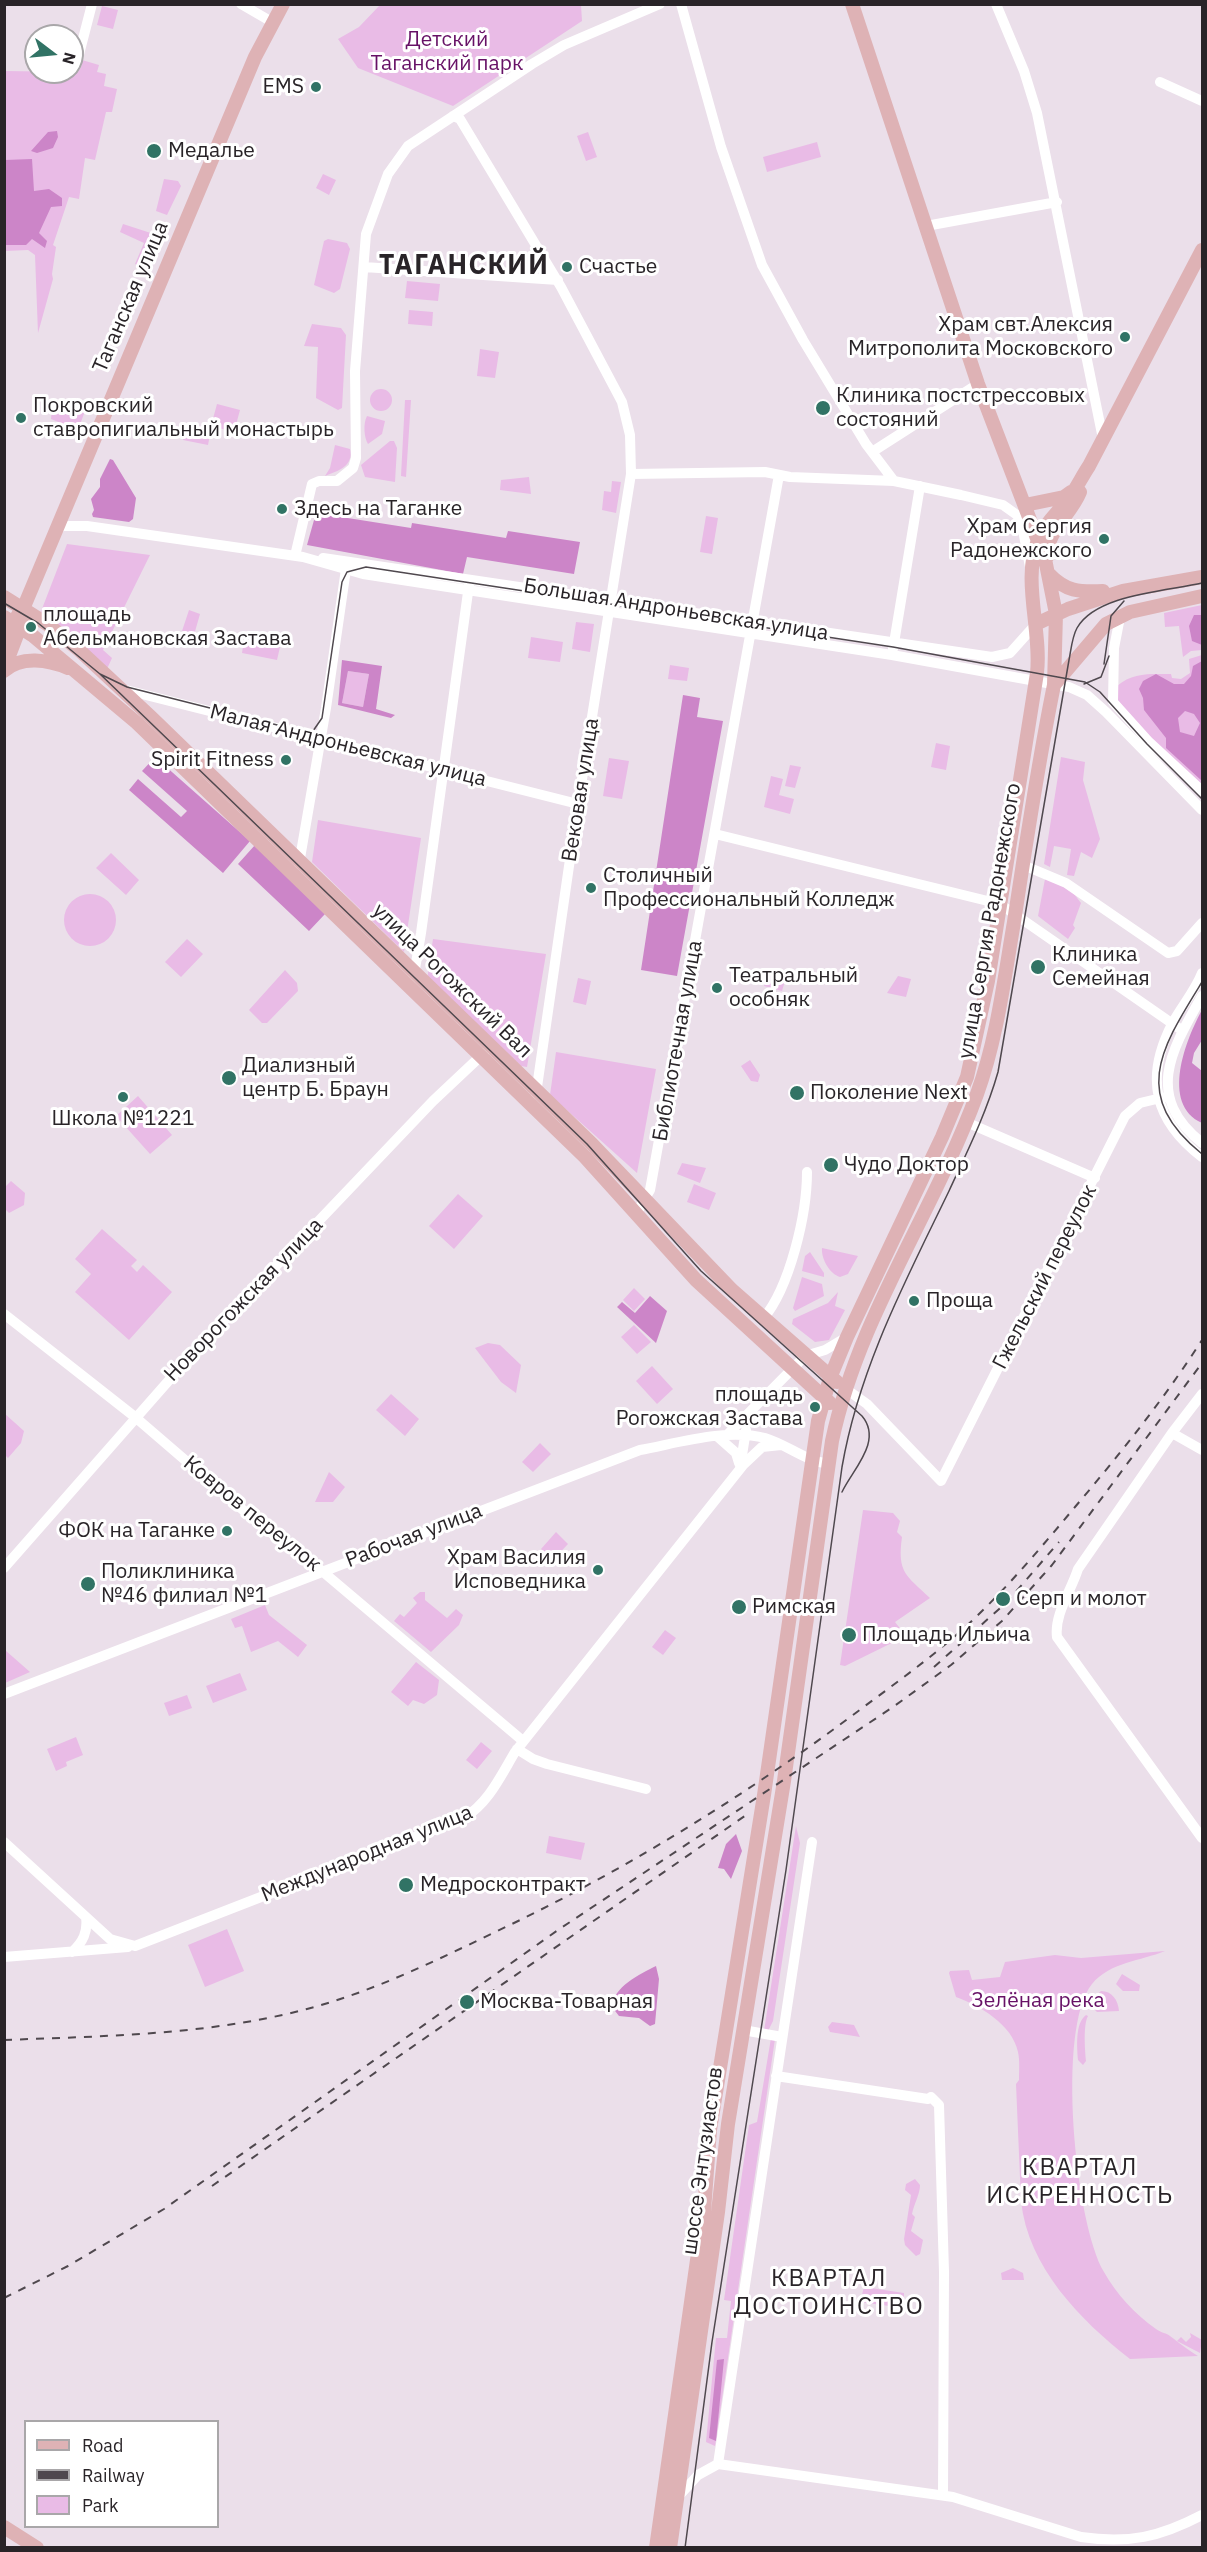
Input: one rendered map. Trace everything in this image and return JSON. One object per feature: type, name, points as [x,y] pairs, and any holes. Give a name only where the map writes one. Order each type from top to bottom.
[{"type":"main road","name":"Таганская улица","points":[[23,609],[212,156],[272,22],[283,4]]},
{"type":"main road","points":[[852,4],[978,384],[1039,538],[1048,570],[1060,585],[1076,592],[1123,591],[1203,577]]},
{"type":"main road","points":[[1048,570],[1049,540],[1203,250]]},
{"type":"main road","points":[[1039,538],[1050,519],[1072,496],[1089,466]]},
{"type":"main road","points":[[1025,505],[1072,496]]},
{"type":"main road","name":"улица Сергия Радонежского","points":[[813,1462],[824,1398],[830,1378],[847,1336],[942,1137],[969,1070],[980,1023],[1036,681],[1038,654],[1032,581],[1039,538]]},
{"type":"main road","name":"улица Сергия Радонежского","points":[[829,1464],[839,1409],[862,1344],[966,1122],[984,1073],[995,1029],[1053,685],[1057,650],[1056,614],[1048,570]]},
{"type":"main road","points":[[1036,624],[1056,614],[1123,591]]},
{"type":"main road","points":[[1053,685],[1099,631],[1120,617],[1203,596]]},
{"type":"main road","name":"улица Рогожский Вал","points":[[4,597],[78,649],[295,868]]},
{"type":"main road","points":[[4,637],[23,609]]},
{"type":"main road","points":[[4,670],[13,622]]},
{"type":"main road","name":"улица Рогожский Вал","points":[[13,622],[137,723],[295,868],[411,979],[497,1054],[534,1099],[696,1280],[792,1370],[839,1409]]},
{"type":"main road","points":[[4,670],[15,664],[35,661],[59,664],[78,673]]},
{"type":"main road","name":"улица Рогожский Вал","points":[[411,979],[480,1054],[646,1199],[699,1257],[763,1319],[830,1378],[846,1389]]},
{"type":"main road","name":"шоссе Энтузиастов","points":[[656,2547],[704,2211],[710,2130],[764,1795],[813,1462]]},
{"type":"main road","name":"шоссе Энтузиастов","points":[[670,2547],[728,2124],[784,1781],[829,1464]]},
{"type":"main road","points":[[4,2527],[37,2547]]},
{"type":"street","points":[[84,35],[92,4]]},
{"type":"street","points":[[241,4],[272,22]]},
{"type":"street","points":[[299,556],[312,484],[319,481],[337,481],[353,468],[356,458],[355,370],[366,234],[388,174],[408,146],[564,45],[660,4]]},
{"type":"street","points":[[681,4],[720,143],[759,259],[799,334],[872,452],[894,482]]},
{"type":"street","points":[[996,4],[1029,85],[1057,202],[1103,439]]},
{"type":"street","points":[[1160,82],[1203,101]]},
{"type":"street","name":"Вековая улица","points":[[453,116],[460,119],[558,280],[622,402],[632,453],[631,474],[610,613],[578,804],[534,1099]]},
{"type":"street","points":[[926,226],[1057,202]]},
{"type":"street","points":[[364,267],[558,280]]},
{"type":"street","points":[[872,452],[978,384]]},
{"type":"street","points":[[631,474],[765,472],[894,482],[1003,505],[1025,505]]},
{"type":"street","name":"Библиотечная улица","points":[[636,1214],[646,1199],[652,1178],[754,621],[778,474]]},
{"type":"street","points":[[892,655],[920,486]]},
{"type":"street","points":[[1003,505],[1015,512],[1020,520],[1032,581]]},
{"type":"street","name":"Большая Андроньевская улица","points":[[55,532],[62,526],[87,526],[299,556],[338,558],[878,642],[894,642],[999,657],[1015,649],[1036,624]]},
{"type":"street","name":"Большая Андроньевская улица","points":[[299,556],[363,574],[892,655],[1074,688],[1087,695],[1106,712],[1203,810]]},
{"type":"street","points":[[295,868],[318,739],[326,708],[346,569]]},
{"type":"street","points":[[411,979],[445,771],[470,578]]},
{"type":"street","points":[[1120,617],[1114,648],[1112,698],[1130,722],[1203,792]]},
{"type":"street","name":"Малая Андроньевская улица","points":[[118,687],[578,804]]},
{"type":"street","points":[[1031,712],[1035,706],[1041,706],[1048,714]]},
{"type":"street","points":[[715,834],[1000,904],[1183,1031]]},
{"type":"street","points":[[1023,865],[1066,883],[1168,953],[1177,951],[1203,923]]},
{"type":"street","points":[[995,933],[1003,916],[1015,914]]},
{"type":"street","points":[[1203,973],[1172,1023],[1159,1054],[1156,1076],[1157,1099],[1166,1120],[1176,1135],[1203,1157]]},
{"type":"street","points":[[1203,996],[1170,1057],[1167,1076],[1169,1096],[1185,1127],[1203,1143]]},
{"type":"street","points":[[480,1054],[497,1054]]},
{"type":"street","name":"Новорогожская улица","points":[[4,1568],[192,1353],[480,1054]]},
{"type":"street","points":[[969,1070],[970,1076],[975,1079],[980,1078],[984,1073]]},
{"type":"street","name":"Гжельский переулок","points":[[846,1389],[867,1404],[941,1481],[1131,1108],[1140,1103],[1169,1096]]},
{"type":"street","points":[[966,1122],[1095,1178]]},
{"type":"street","points":[[763,1319],[780,1296],[798,1234],[807,1172]]},
{"type":"street","name":"Ковров переулок","points":[[4,1314],[135,1417],[257,1522],[322,1571],[520,1745],[533,1759],[646,1789]]},
{"type":"street","points":[[740,1468],[736,1453],[722,1437],[750,1414],[805,1356],[825,1350],[847,1336]]},
{"type":"street","points":[[1203,1394],[1172,1432],[1078,1569],[1055,1626],[1057,1637],[1203,1838]]},
{"type":"street","points":[[740,1468],[750,1414]]},
{"type":"street","points":[[1172,1432],[1203,1450]]},
{"type":"street","points":[[745,1435],[753,1445],[750,1458]]},
{"type":"street","name":"Рабочая улица","points":[[4,1694],[640,1449],[745,1435],[781,1445],[813,1462],[829,1464]]},
{"type":"street","name":"Международная улица","points":[[4,1958],[135,1946],[464,1818],[480,1808],[520,1745],[740,1468],[768,1445],[781,1445]]},
{"type":"street","points":[[4,1842],[110,1939],[135,1946]]},
{"type":"street","points":[[718,2464],[812,1842]]},
{"type":"street","points":[[72,1952],[80,1945],[87,1929],[86,1917]]},
{"type":"street","points":[[743,2030],[782,2037]]},
{"type":"street","points":[[776,2076],[929,2098],[939,2105],[944,2272],[943,2495]]},
{"type":"street","points":[[677,2499],[698,2475],[718,2464],[943,2495],[1081,2537],[1104,2540],[1135,2540],[1163,2534],[1203,2515]]},
{"type":"green space","name":"Детский Таганский парк","points":[[380,5],[581,5],[582,21],[453,106],[358,68],[338,39],[359,27]]},
{"type":"green space","points":[[102,6],[118,10],[113,29],[97,25]]},
{"type":"green space","points":[[84,61],[99,65],[97,72],[106,74],[104,86],[117,89],[112,112],[106,112],[95,160],[85,158],[79,199],[69,197],[53,245],[56,247],[53,279],[38,333],[35,255],[28,250],[5,251],[4,71],[24,71],[24,84],[84,84]]},
{"type":"green space","points":[[588,132],[597,157],[586,161],[577,136]]},
{"type":"green space","points":[[817,142],[821,157],[767,172],[763,157]]},
{"type":"green space","points":[[323,174],[336,180],[329,195],[316,188]]},
{"type":"green space","points":[[164,179],[178,181],[181,186],[167,215],[156,211]]},
{"type":"green space","points":[[123,224],[160,236],[146,269],[135,264],[144,243],[120,232]]},
{"type":"green space","points":[[328,239],[347,243],[350,249],[340,289],[334,293],[314,285],[324,241]]},
{"type":"green space","points":[[407,281],[440,284],[438,301],[405,298]]},
{"type":"green space","points":[[409,310],[433,312],[432,326],[408,324]]},
{"type":"green space","points":[[312,324],[341,328],[346,335],[342,408],[338,410],[316,398],[318,347],[304,346]]},
{"type":"green space","points":[[480,349],[499,352],[495,378],[477,376]]},
{"type":"green space","points":[[381,389],[389,392],[392,400],[389,408],[381,411],[373,408],[370,400],[373,392]]},
{"type":"green space","points":[[405,400],[411,400],[406,477],[401,476]]},
{"type":"green space","points":[[217,404],[240,410],[234,432],[211,426]]},
{"type":"green space","points":[[52,408],[85,411],[78,430],[51,419]]},
{"type":"green space","points":[[367,416],[385,421],[382,434],[368,444],[365,430]]},
{"type":"green space","points":[[188,423],[211,429],[208,445],[183,440]]},
{"type":"green space","points":[[390,441],[394,441],[397,448],[395,482],[365,477],[361,465]]},
{"type":"green space","points":[[335,445],[350,449],[350,460],[344,467],[325,476],[330,468]]},
{"type":"green space","points":[[529,477],[531,494],[500,490],[501,480]]},
{"type":"green space","points":[[612,481],[621,482],[616,513],[602,510],[604,491],[611,492]]},
{"type":"green space","points":[[706,516],[718,518],[712,554],[700,552]]},
{"type":"green space","points":[[67,544],[150,555],[103,650],[112,658],[107,669],[40,614]]},
{"type":"green space","points":[[1202,605],[1202,650],[1191,651],[1183,657],[1179,626],[1165,627],[1164,613]]},
{"type":"green space","points":[[189,610],[200,614],[194,635],[182,631]]},
{"type":"green space","points":[[576,622],[594,624],[590,652],[572,649]]},
{"type":"green space","points":[[531,637],[563,642],[560,662],[528,658]]},
{"type":"green space","points":[[244,640],[280,647],[277,660],[242,653]]},
{"type":"green space","points":[[1202,655],[1202,786],[1158,746],[1116,700],[1117,686],[1123,681],[1149,674],[1171,674],[1172,678],[1181,679],[1190,673],[1189,659]]},
{"type":"green space","points":[[670,665],[689,668],[687,681],[668,679]]},
{"type":"green space","points":[[348,671],[369,674],[363,707],[342,703]]},
{"type":"green space","points":[[936,743],[950,746],[946,770],[931,767]]},
{"type":"green space","points":[[1061,757],[1085,762],[1083,780],[1100,839],[1092,858],[1081,852],[1074,876],[1067,875],[1071,849],[1054,846],[1050,867],[1044,864]]},
{"type":"green space","points":[[609,758],[629,761],[622,799],[603,796]]},
{"type":"green space","points":[[790,765],[801,767],[795,788],[785,786]]},
{"type":"green space","points":[[771,776],[783,779],[779,795],[794,799],[790,814],[764,807]]},
{"type":"green space","points":[[318,820],[421,838],[404,952],[312,862]]},
{"type":"green space","points":[[111,853],[139,880],[126,895],[96,868]]},
{"type":"green space","points":[[1045,879],[1068,886],[1081,903],[1073,925],[1075,928],[1068,939],[1038,916]]},
{"type":"green space","points":[[85,894],[95,894],[105,898],[112,905],[116,920],[112,935],[105,942],[95,946],[85,946],[75,942],[68,935],[64,925],[64,915],[68,905],[75,898]]},
{"type":"green space","points":[[187,939],[203,954],[181,977],[165,962]]},
{"type":"green space","points":[[433,939],[546,954],[527,1067],[521,1066],[427,980]]},
{"type":"green space","points":[[769,969],[787,974],[782,991],[764,986]]},
{"type":"green space","points":[[285,970],[297,983],[298,991],[267,1023],[262,1023],[249,1010]]},
{"type":"green space","points":[[898,976],[911,979],[906,997],[887,993]]},
{"type":"green space","points":[[578,978],[591,981],[586,1005],[573,1002]]},
{"type":"green space","points":[[556,1052],[656,1069],[637,1173],[550,1095]]},
{"type":"green space","points":[[750,1060],[760,1075],[758,1082],[751,1081],[741,1066]]},
{"type":"green space","points":[[138,1096],[172,1135],[150,1154],[116,1116]]},
{"type":"green space","points":[[682,1163],[706,1168],[700,1183],[677,1174]]},
{"type":"green space","points":[[11,1181],[25,1193],[24,1205],[9,1213],[5,1209],[4,1188]]},
{"type":"green space","points":[[694,1184],[716,1193],[709,1210],[687,1202]]},
{"type":"green space","points":[[458,1194],[483,1216],[454,1249],[429,1226]]},
{"type":"green space","points":[[102,1229],[137,1260],[131,1266],[137,1272],[143,1265],[172,1292],[129,1340],[75,1292],[91,1274],[75,1259]]},
{"type":"green space","points":[[822,1248],[858,1256],[848,1274],[840,1277],[827,1266]]},
{"type":"green space","points":[[810,1252],[824,1273],[824,1277],[802,1271],[805,1256]]},
{"type":"green space","points":[[802,1277],[822,1284],[824,1296],[795,1311],[793,1308]]},
{"type":"green space","points":[[634,1288],[645,1299],[634,1311],[623,1300]]},
{"type":"green space","points":[[838,1292],[835,1306],[845,1310],[829,1340],[815,1342],[792,1324],[793,1319],[828,1303]]},
{"type":"green space","points":[[634,1325],[651,1342],[637,1354],[621,1337]]},
{"type":"green space","points":[[488,1343],[500,1345],[521,1365],[516,1393],[501,1382],[475,1348]]},
{"type":"green space","points":[[652,1366],[673,1389],[657,1404],[636,1381]]},
{"type":"green space","points":[[391,1394],[419,1419],[405,1436],[376,1410]]},
{"type":"green space","points":[[4,1413],[24,1431],[21,1443],[8,1458],[5,1455]]},
{"type":"green space","points":[[540,1443],[551,1454],[533,1472],[522,1462]]},
{"type":"green space","points":[[329,1472],[345,1487],[333,1502],[315,1502]]},
{"type":"green space","points":[[863,1510],[893,1513],[900,1521],[897,1532],[902,1537],[902,1566],[909,1578],[930,1598],[895,1622],[906,1636],[845,1666],[840,1665]]},
{"type":"green space","points":[[556,1532],[568,1544],[553,1560],[541,1549]]},
{"type":"green space","points":[[420,1592],[425,1592],[425,1600],[447,1618],[456,1609],[463,1615],[459,1625],[431,1652],[394,1621],[400,1614],[404,1617],[417,1603],[413,1598]]},
{"type":"green space","points":[[265,1605],[269,1615],[307,1645],[298,1657],[278,1641],[251,1652],[242,1626],[235,1628],[231,1619]]},
{"type":"green space","points":[[665,1630],[676,1638],[663,1655],[652,1647]]},
{"type":"green space","points":[[5,1650],[30,1672],[5,1683]]},
{"type":"green space","points":[[416,1662],[439,1680],[437,1695],[424,1704],[413,1700],[408,1706],[391,1692]]},
{"type":"green space","points":[[240,1673],[247,1690],[213,1703],[206,1686]]},
{"type":"green space","points":[[187,1695],[192,1708],[169,1716],[164,1703]]},
{"type":"green space","points":[[76,1737],[83,1755],[66,1762],[67,1766],[56,1771],[47,1749]]},
{"type":"green space","points":[[481,1742],[492,1751],[477,1769],[466,1760]]},
{"type":"green space","points":[[796,1826],[800,1843],[773,2021],[768,2031],[764,2031]]},
{"type":"green space","points":[[549,1836],[585,1843],[581,1860],[546,1853]]},
{"type":"green space","points":[[227,1929],[244,1971],[205,1987],[188,1945]]},
{"type":"green space","name":"Зелёная река","points":[[1165,1951],[1108,1971],[1092,1984],[1081,2007],[1075,2041],[1072,2082],[1078,2171],[1085,2213],[1094,2247],[1104,2272],[1127,2304],[1156,2329],[1169,2335],[1198,2356],[1130,2359],[1075,2309],[1045,2270],[1034,2248],[1021,2201],[1016,2084],[1019,2080],[1019,2062],[1015,2042],[994,2017],[956,1997],[949,1973],[950,1971],[969,1970],[972,1980],[1000,1977],[1005,1962],[1055,1955],[1081,1958]]},
{"type":"green space","points":[[1122,1974],[1140,1985],[1139,1991],[1123,1991],[1116,1984]]},
{"type":"green space","points":[[1101,1991],[1114,1997],[1119,2011],[1097,2012],[1092,2007],[1092,1999]]},
{"type":"green space","points":[[1086,2015],[1088,2016],[1085,2031],[1086,2061],[1083,2065],[1078,2060],[1077,2049],[1080,2024]]},
{"type":"green space","points":[[832,2022],[854,2025],[860,2037],[830,2032],[828,2027]]},
{"type":"green space","points":[[771,2038],[775,2039],[715,2446],[706,2442],[716,2338],[727,2338],[731,2301],[724,2300],[749,2125],[757,2122]]},
{"type":"green space","points":[[915,2179],[920,2188],[912,2214],[915,2217],[911,2231],[923,2240],[920,2254],[916,2256],[905,2245],[904,2239],[911,2195],[905,2190],[906,2184]]},
{"type":"green space","points":[[1013,2268],[1023,2273],[1024,2280],[1002,2280],[1001,2273]]},
{"type":"green space","points":[[864,2287],[904,2293],[904,2308],[860,2302]]},
{"type":"green space","points":[[1190,2333],[1202,2340],[1200,2353],[1177,2341],[1181,2337],[1186,2342],[1191,2337]]},
{"type":"shaded area","points":[[57,131],[58,137],[53,148],[37,153],[31,151],[48,132]]},
{"type":"shaded area","points":[[32,159],[34,191],[49,189],[62,198],[62,206],[51,207],[39,233],[47,241],[45,248],[32,239],[26,245],[5,245],[5,160]]},
{"type":"shaded area","points":[[110,459],[113,460],[136,498],[133,519],[129,522],[93,517],[92,514],[94,510],[91,499],[100,487],[100,479]]},
{"type":"shaded area","points":[[316,513],[411,528],[412,523],[506,538],[508,531],[580,542],[574,574],[467,557],[463,574],[307,545]]},
{"type":"shaded area","points":[[1194,615],[1202,615],[1202,645],[1192,641],[1189,626]]},
{"type":"shaded area","points":[[342,660],[382,666],[376,709],[395,715],[391,718],[338,705]],"holes":[[[348,671],[369,674],[363,707],[342,703]]]},
{"type":"shaded area","points":[[1202,661],[1202,781],[1166,748],[1166,738],[1144,710],[1143,698],[1139,689],[1143,681],[1156,674],[1174,684],[1184,684],[1191,676],[1193,666]],"holes":[[[1185,711],[1194,714],[1200,723],[1194,736],[1180,732],[1178,718]]]},
{"type":"shaded area","points":[[683,695],[700,698],[697,717],[723,721],[677,976],[641,970]]},
{"type":"shaded area","points":[[155,757],[250,841],[223,873],[129,790],[138,779],[181,817],[187,811],[142,771]]},
{"type":"shaded area","points":[[255,845],[325,914],[309,931],[238,864]]},
{"type":"shaded area","points":[[1202,1010],[1202,1040],[1194,1053],[1192,1063],[1202,1071],[1202,1123],[1189,1114],[1182,1101],[1179,1087],[1184,1053]]},
{"type":"shaded area","points":[[650,1296],[667,1311],[656,1343],[617,1307],[622,1302],[635,1313]]},
{"type":"shaded area","points":[[736,1834],[742,1851],[731,1879],[724,1869],[718,1868],[726,1844]]},
{"type":"shaded area","points":[[656,1966],[659,1979],[655,2024],[650,2026],[639,2018],[619,2016],[612,2007],[617,1993],[628,1982]]},
{"type":"shaded area","points":[[724,2359],[716,2441],[709,2438],[717,2360]]},
{"type":"tram line","points":[[100,674],[127,687],[297,730],[313,731],[322,718],[342,582],[347,572],[366,567],[893,647],[1085,682],[1100,692],[1147,744],[1202,799]]},
{"type":"tram line","points":[[685,2548],[712,2342],[786,1870],[842,1467],[850,1430],[860,1395],[886,1325],[976,1133],[998,1072],[1075,632],[1086,617],[1116,601],[1202,583]]},
{"type":"tram line","points":[[1104,664],[1111,616],[1124,601]]},
{"type":"tram line","points":[[4,603],[38,623],[100,674],[587,1144],[701,1271],[862,1416],[868,1426],[868,1445],[842,1492]]},
{"type":"tram line","points":[[1084,684],[1101,677],[1109,656]]},
{"type":"tram line","points":[[1202,982],[1165,1049],[1160,1070],[1159,1091],[1166,1111],[1179,1132],[1202,1154]]},
{"type":"railway","points":[[4,2040],[157,2033],[270,2018],[307,2009],[386,1982],[464,1947],[560,1900],[651,1849],[739,1795],[823,1737],[923,1662],[965,1627],[1028,1562],[1108,1467],[1157,1405],[1202,1340]]},
{"type":"railway","points":[[4,2298],[68,2266],[164,2209],[558,1930],[893,1707],[951,1665],[1002,1621],[1052,1565],[1202,1363]]},
{"type":"railway","points":[[934,1667],[1007,1602],[1059,1542]]},
{"type":"railway","points":[[212,2186],[749,1813]]},
{"type":"place","name":"EMS","points":[[316,87]]},
{"type":"place","name":"Медалье","points":[[154,151]]},
{"type":"place","name":"Счастье","points":[[567,267]]},
{"type":"place","name":"Храм свт.Алексия Митрополита Московского","points":[[1125,337]]},
{"type":"place","name":"Клиника постстрессовых состояний","points":[[823,408]]},
{"type":"place","name":"Покровский ставропигиальный монастырь","points":[[21,418]]},
{"type":"place","name":"Здесь на Таганке","points":[[282,509]]},
{"type":"place","name":"Храм Сергия Радонежского","points":[[1104,539]]},
{"type":"place","name":"площадь Абельмановская Застава","points":[[31,627]]},
{"type":"place","name":"Spirit Fitness","points":[[286,760]]},
{"type":"place","name":"Столичный Профессиональный Колледж","points":[[591,888]]},
{"type":"place","name":"Клиника Семейная","points":[[1038,967]]},
{"type":"place","name":"Театральный особняк","points":[[717,988]]},
{"type":"place","name":"Диализный центр Б. Браун","points":[[229,1078]]},
{"type":"place","name":"Поколение Next","points":[[797,1093]]},
{"type":"place","name":"Школа №1221","points":[[123,1097]]},
{"type":"place","name":"Чудо Доктор","points":[[831,1165]]},
{"type":"place","name":"Проща","points":[[914,1301]]},
{"type":"place","name":"площадь Рогожская Застава","points":[[815,1407]]},
{"type":"place","name":"ФОК на Таганке","points":[[227,1531]]},
{"type":"place","name":"Храм Василия Исповедника","points":[[598,1570]]},
{"type":"place","name":"Поликлиника №46 филиал №1","points":[[88,1584]]},
{"type":"place","name":"Серп и молот","points":[[1003,1599]]},
{"type":"place","name":"Римская","points":[[739,1607]]},
{"type":"place","name":"Площадь Ильича","points":[[849,1635]]},
{"type":"place","name":"Медросконтракт","points":[[406,1885]]},
{"type":"place","name":"Москва-Товарная","points":[[467,2002]]},
{"type":"district","name":"ТАГАНСКИЙ","points":[[464,266]]},
{"type":"district","name":"КВАРТАЛ ИСКРЕННОСТЬ","points":[[1080,2182]]},
{"type":"district","name":"КВАРТАЛ ДОСТОИНСТВО","points":[[829,2293]]}]
